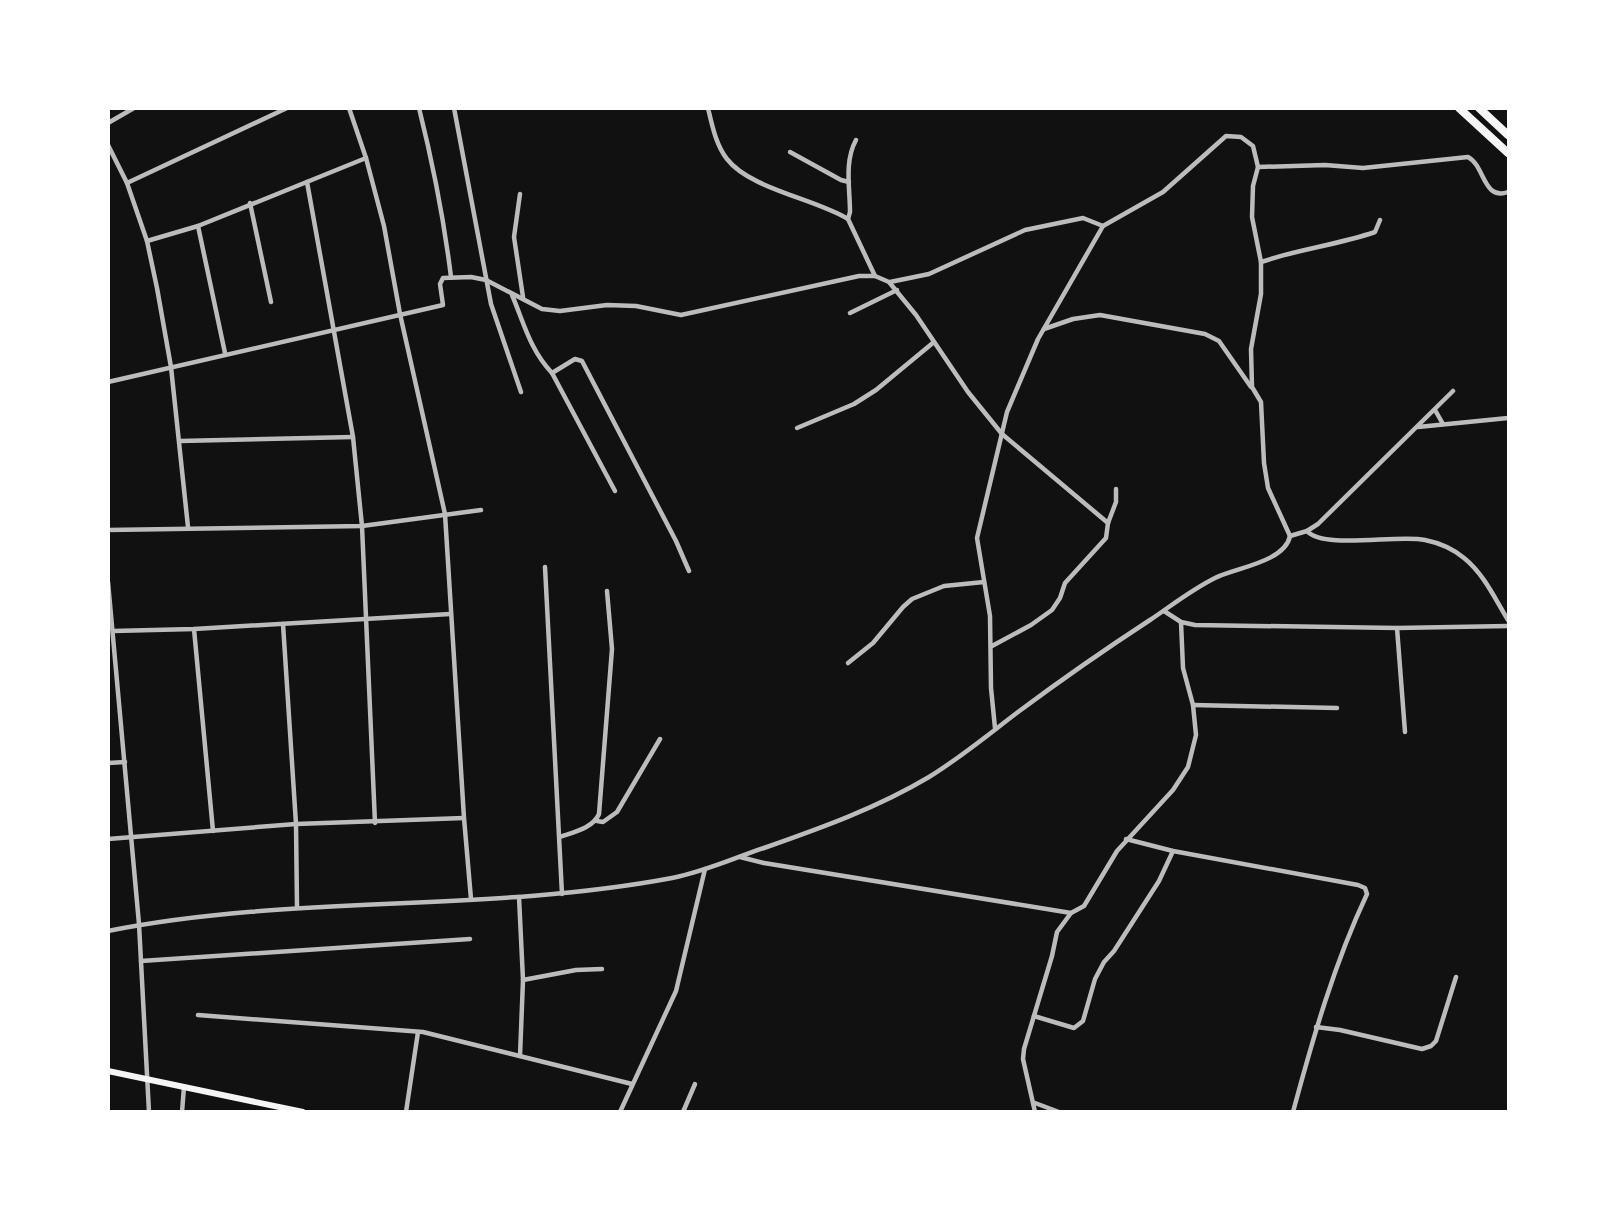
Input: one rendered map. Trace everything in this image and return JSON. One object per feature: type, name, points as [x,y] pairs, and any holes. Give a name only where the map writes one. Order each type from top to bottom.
[{"type":"highway","points":[[1459,108],[1508,153]]},
{"type":"highway","points":[[1479,108],[1508,135]]},
{"type":"main road","points":[[108,1071],[303,1111]]},
{"type":"street","points":[[108,123],[134,108]]},
{"type":"street","points":[[127,183],[287,108]]},
{"type":"street","points":[[349,108],[384,226],[400,314],[445,514],[471,899]]},
{"type":"street","points":[[419,108],[433,166],[451,278]]},
{"type":"street","points":[[454,108],[491,304],[521,392]]},
{"type":"street","points":[[708,108],[713,129],[727,159],[739,170],[759,182],[848,219]]},
{"type":"street","points":[[995,729],[991,688],[990,616],[977,538],[1007,412],[1043,330],[1103,226],[1163,192],[1226,136],[1241,137],[1253,146],[1258,167],[1253,186],[1252,217],[1261,262],[1261,294],[1251,349],[1252,387]]},
{"type":"street","points":[[856,140],[850,152],[848,219],[875,276]]},
{"type":"street","points":[[108,145],[127,183],[147,241],[171,367],[188,527]]},
{"type":"street","points":[[790,152],[849,182]]},
{"type":"street","points":[[1258,167],[1325,165],[1363,168],[1465,157],[1475,161],[1493,192],[1508,192]]},
{"type":"street","points":[[147,241],[198,226],[366,158]]},
{"type":"street","points":[[307,182],[353,436],[362,526],[375,823]]},
{"type":"street","points":[[520,194],[514,237],[523,298]]},
{"type":"street","points":[[250,203],[271,302]]},
{"type":"street","points":[[889,282],[929,274],[1025,230],[1083,218],[1103,226]]},
{"type":"street","points":[[1261,262],[1296,250],[1350,241],[1375,232],[1380,220]]},
{"type":"street","points":[[198,226],[225,353]]},
{"type":"street","points":[[108,382],[333,328],[443,305],[440,284],[442,279],[471,277],[486,280],[542,309],[560,311],[607,305],[636,306],[681,315],[859,276],[875,276],[889,282],[897,290],[968,392],[1002,434],[1108,523]]},
{"type":"street","points":[[850,313],[897,290]]},
{"type":"street","points":[[512,294],[527,337],[552,373],[615,491]]},
{"type":"street","points":[[108,930],[297,907],[562,894],[673,878],[705,869],[859,814],[930,776],[1087,661],[1164,611],[1216,578],[1248,567],[1284,549],[1290,536],[1268,488],[1261,402],[1219,341],[1205,334],[1100,315],[1073,318],[1043,330]]},
{"type":"street","points":[[797,428],[865,397],[934,342]]},
{"type":"street","points":[[552,373],[575,359],[582,361],[689,571]]},
{"type":"street","points":[[1290,536],[1307,531],[1336,508],[1453,391]]},
{"type":"street","points":[[1435,410],[1443,424]]},
{"type":"street","points":[[1417,427],[1508,418]]},
{"type":"street","points":[[180,441],[353,436]]},
{"type":"street","points":[[992,646],[1052,610],[1065,583],[1106,538],[1116,502],[1116,489]]},
{"type":"street","points":[[108,530],[362,526],[481,510]]},
{"type":"street","points":[[1307,531],[1311,535],[1339,541],[1402,538],[1423,539],[1447,546],[1466,559],[1482,576],[1508,620]]},
{"type":"street","points":[[545,567],[562,894]]},
{"type":"street","points":[[108,582],[139,925],[149,1111]]},
{"type":"street","points":[[848,663],[873,643],[912,598],[944,586],[984,582]]},
{"type":"street","points":[[561,837],[597,821],[600,814],[612,649],[607,591]]},
{"type":"street","points":[[1164,611],[1181,622],[1237,626],[1508,626]]},
{"type":"street","points":[[113,631],[450,614]]},
{"type":"street","points":[[1035,1111],[1024,1049],[1057,932],[1071,913],[1084,906],[1126,839],[1173,790],[1188,767],[1196,735],[1194,705],[1183,668],[1181,622]]},
{"type":"street","points":[[282,624],[296,824],[297,907]]},
{"type":"street","points":[[1397,628],[1405,732]]},
{"type":"street","points":[[194,629],[212,831]]},
{"type":"street","points":[[108,684],[118,683]]},
{"type":"street","points":[[1194,705],[1337,708]]},
{"type":"street","points":[[597,821],[603,822],[617,812],[660,739]]},
{"type":"street","points":[[108,763],[125,762]]},
{"type":"street","points":[[108,839],[296,824],[464,818]]},
{"type":"street","points":[[1126,839],[1173,851],[1366,888],[1367,894],[1348,936],[1316,1027],[1293,1111]]},
{"type":"street","points":[[1034,1016],[1074,1028],[1083,1021],[1095,979],[1159,880],[1173,851]]},
{"type":"street","points":[[739,856],[764,863],[1071,913]]},
{"type":"street","points":[[620,1111],[676,991],[705,869]]},
{"type":"street","points":[[519,897],[523,980],[520,1056]]},
{"type":"street","points":[[141,961],[470,939]]},
{"type":"street","points":[[523,980],[576,970],[602,969]]},
{"type":"street","points":[[1316,1027],[1340,1030],[1410,1048],[1422,1049],[1431,1046],[1436,1041],[1456,977]]},
{"type":"street","points":[[198,1015],[418,1032],[632,1084]]},
{"type":"street","points":[[405,1111],[418,1032]]},
{"type":"street","points":[[683,1111],[695,1084]]},
{"type":"street","points":[[182,1111],[184,1087]]},
{"type":"street","points":[[1034,1103],[1059,1111]]}]
